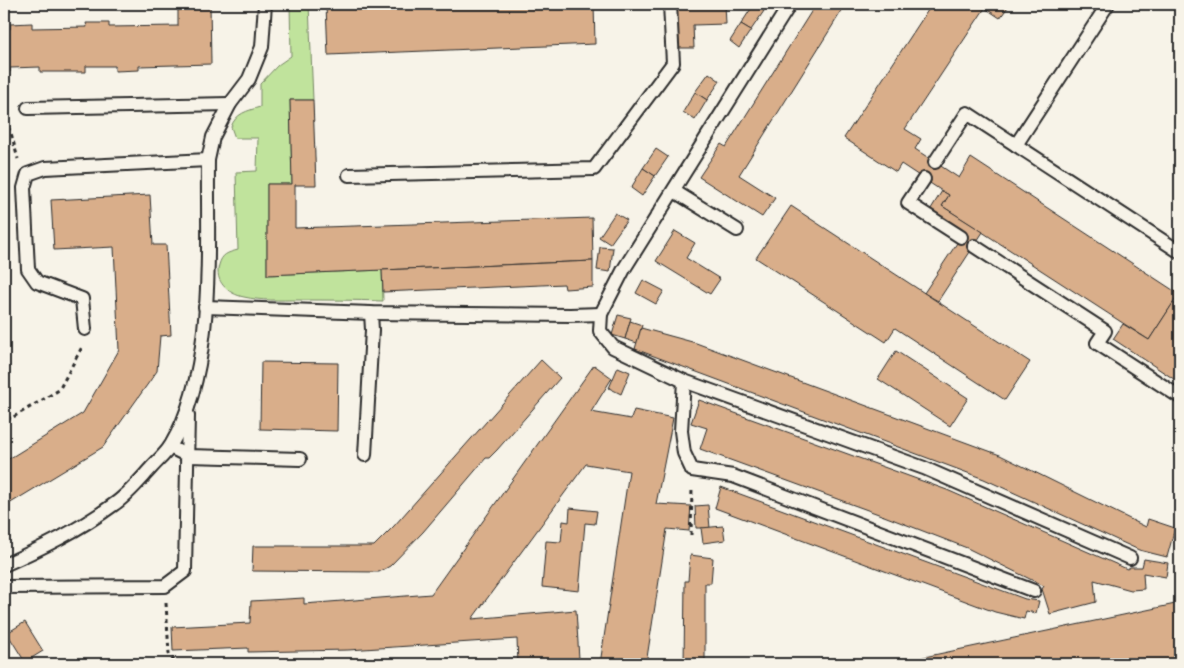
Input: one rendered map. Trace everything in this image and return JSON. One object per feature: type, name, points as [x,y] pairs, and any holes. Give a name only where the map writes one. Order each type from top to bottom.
[{"type":"lane","points":[[4,565],[48,545],[114,505],[128,493],[170,447],[188,410],[200,364],[205,307],[208,160],[214,137],[230,104],[249,79],[262,47],[264,4]]},
{"type":"lane","points":[[349,175],[594,169],[673,63],[670,4]]},
{"type":"lane","points":[[790,4],[624,269],[601,314],[600,331],[613,347],[684,381],[924,468],[1130,558]]},
{"type":"lane","points":[[1016,145],[1108,4]]},
{"type":"lane","points":[[28,108],[230,104]]},
{"type":"lane","points":[[935,162],[967,114],[1180,252]]},
{"type":"lane","points":[[85,329],[82,300],[37,282],[28,270],[24,188],[28,174],[45,168],[208,160]]},
{"type":"lane","points":[[924,179],[908,203],[961,237]]},
{"type":"lane","points":[[674,191],[737,230]]},
{"type":"lane","points":[[974,246],[1105,331],[1097,343],[1180,397]]},
{"type":"lane","points":[[205,307],[371,313],[601,314]]},
{"type":"lane","points":[[365,455],[372,330],[371,313]]},
{"type":"lane","points":[[684,381],[681,431],[684,453],[692,470],[733,476],[1034,591]]},
{"type":"lane","points":[[4,586],[165,586],[185,572],[188,410]]},
{"type":"lane","points":[[170,447],[188,456],[300,459]]},
{"type":"path","points":[[4,120],[17,151]]},
{"type":"path","points":[[4,409],[10,419],[59,390],[82,350],[85,329]]},
{"type":"path","points":[[691,535],[693,506],[692,470]]},
{"type":"path","points":[[165,586],[169,654],[176,664]]},
{"type":"green space","points":[[290,4],[309,4],[313,100],[290,100],[292,184],[267,184],[267,275],[382,270],[383,301],[271,300],[250,298],[233,293],[220,281],[218,271],[223,256],[238,250],[236,172],[257,171],[258,138],[235,138],[231,127],[233,122],[246,111],[260,107],[260,84],[278,65],[291,56]]},
{"type":"building","points":[[178,4],[210,4],[211,64],[139,66],[139,70],[115,71],[115,66],[86,66],[86,72],[40,72],[40,67],[10,68],[10,72],[4,73],[4,29],[10,29],[10,24],[32,23],[32,28],[87,27],[86,23],[109,23],[109,27],[178,26]]},
{"type":"building","points":[[594,4],[595,44],[328,55],[326,5]]},
{"type":"building","points":[[677,4],[725,4],[726,24],[693,25],[694,48],[678,48]]},
{"type":"building","points":[[754,4],[764,11],[751,30],[741,24]]},
{"type":"building","points":[[816,4],[846,4],[739,175],[775,198],[762,217],[699,177],[721,144],[726,147]]},
{"type":"building","points":[[932,4],[1010,4],[1000,18],[985,8],[905,129],[921,139],[915,149],[959,178],[971,158],[1179,294],[1149,340],[942,206],[949,195],[901,164],[896,172],[844,138]]},
{"type":"building","points":[[741,24],[751,30],[739,48],[730,41]]},
{"type":"building","points":[[709,73],[720,81],[707,100],[695,92]]},
{"type":"building","points":[[695,92],[707,100],[695,120],[683,112]]},
{"type":"building","points":[[290,100],[313,100],[316,185],[295,185],[295,228],[592,218],[593,261],[267,275],[267,184],[292,184]]},
{"type":"building","points":[[656,149],[668,157],[655,176],[643,168]]},
{"type":"building","points":[[643,168],[655,176],[642,196],[631,188]]},
{"type":"building","points":[[942,191],[949,195],[942,206],[983,232],[938,301],[924,293],[961,237],[929,212]]},
{"type":"building","points":[[150,195],[153,245],[166,245],[171,335],[160,336],[157,371],[103,447],[4,507],[4,455],[7,460],[83,413],[119,350],[114,247],[54,250],[51,200]]},
{"type":"building","points":[[791,206],[1030,362],[1005,400],[895,328],[886,342],[756,258]]},
{"type":"building","points":[[615,213],[627,220],[610,244],[599,237]]},
{"type":"building","points":[[675,231],[695,243],[686,258],[720,279],[710,294],[656,261]]},
{"type":"building","points":[[600,247],[613,248],[610,272],[597,270]]},
{"type":"building","points":[[593,261],[593,287],[565,289],[564,284],[383,292],[382,270]]},
{"type":"building","points":[[643,280],[664,291],[656,304],[636,293]]},
{"type":"building","points":[[1173,303],[1180,307],[1180,383],[1113,339],[1123,324],[1149,340]]},
{"type":"building","points":[[618,315],[631,318],[625,339],[612,335]]},
{"type":"building","points":[[630,321],[642,325],[637,343],[625,339]]},
{"type":"building","points":[[641,328],[696,343],[1000,455],[1146,527],[1148,519],[1175,528],[1167,557],[1139,550],[984,479],[635,349]]},
{"type":"building","points":[[896,351],[968,398],[950,426],[878,379]]},
{"type":"building","points":[[541,360],[560,378],[497,450],[489,458],[486,458],[423,532],[390,566],[379,572],[252,571],[253,546],[374,546],[394,526]]},
{"type":"building","points":[[261,362],[338,363],[337,431],[260,429]]},
{"type":"building","points":[[594,365],[612,378],[591,412],[631,419],[634,410],[673,418],[656,504],[691,506],[689,531],[667,529],[646,664],[600,664],[629,471],[586,464],[472,619],[576,610],[579,659],[518,664],[517,639],[348,650],[248,652],[248,648],[173,651],[172,627],[250,623],[251,601],[304,598],[304,604],[431,594]]},
{"type":"building","points":[[618,367],[630,372],[621,394],[609,388]]},
{"type":"building","points":[[699,400],[947,490],[1127,569],[1130,567],[1142,567],[1144,559],[1168,563],[1166,577],[1143,573],[1144,589],[1131,590],[1094,580],[1096,602],[1050,614],[1042,589],[1044,586],[967,548],[700,449],[707,428],[691,423]]},
{"type":"building","points":[[1180,459],[1180,529],[1175,528]]},
{"type":"building","points":[[721,487],[1025,599],[1039,601],[1036,613],[1026,611],[1024,619],[995,612],[715,508]]},
{"type":"building","points":[[708,505],[710,528],[696,528],[695,506]]},
{"type":"building","points":[[570,508],[597,511],[595,524],[585,523],[579,591],[542,587],[546,541],[561,542],[563,521],[569,522]]},
{"type":"building","points":[[723,526],[725,540],[703,543],[701,528]]},
{"type":"building","points":[[690,555],[713,558],[711,583],[705,583],[705,664],[684,664],[685,581],[688,581]]},
{"type":"building","points":[[1180,603],[1180,658],[1150,664],[891,664]]},
{"type":"building","points":[[25,622],[43,651],[25,662],[7,633]]}]
